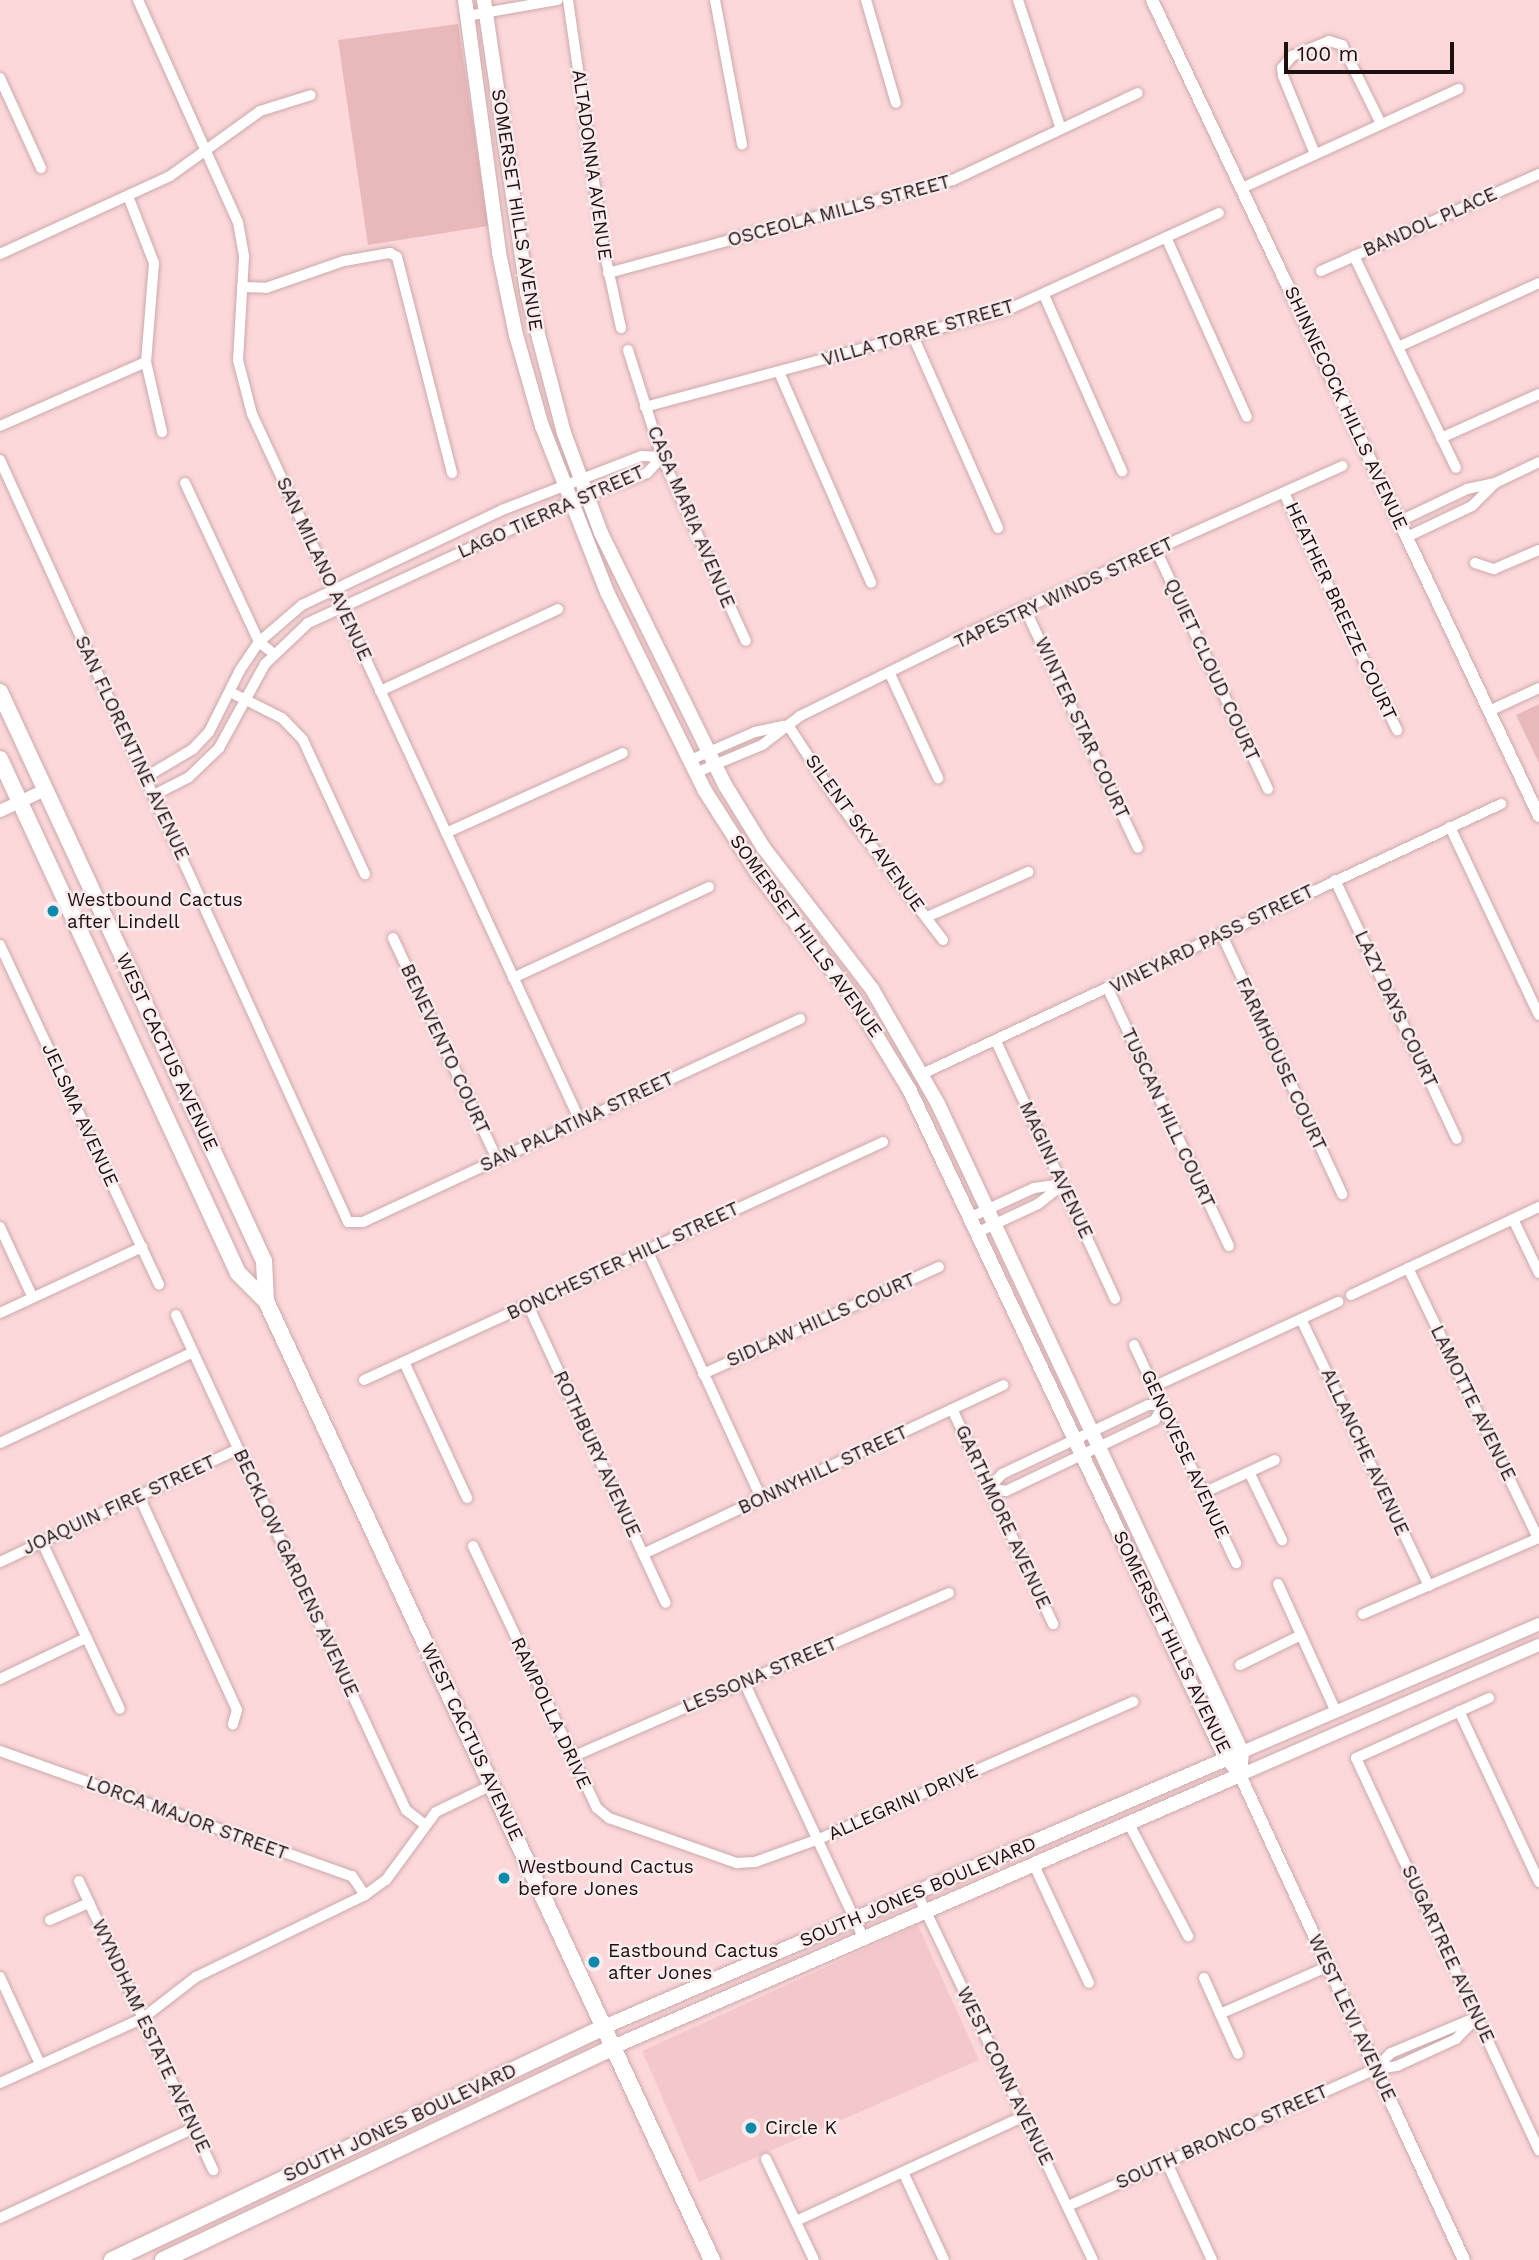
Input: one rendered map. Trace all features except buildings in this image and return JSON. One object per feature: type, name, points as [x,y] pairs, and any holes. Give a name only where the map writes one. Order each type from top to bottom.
[{"type":"main road","name":"SOMERSET HILLS AVENUE","points":[[465,0],[508,295],[529,384],[570,502],[691,767],[756,871],[838,976],[888,1051],[971,1217],[1226,1759]]},
{"type":"main road","name":"SOMERSET HILLS AVENUE","points":[[485,7],[527,292],[586,495],[637,614],[710,759],[764,847],[872,989],[922,1074],[989,1209],[1242,1752],[1240,1775]]},
{"type":"main road","name":"WEST CACTUS AVENUE","points":[[0,692],[264,1261],[266,1301]]},
{"type":"main road","name":"WEST CACTUS AVENUE","points":[[0,759],[238,1273],[266,1301],[712,2260]]},
{"type":"main road","name":"SOUTH JONES BOULEVARD","points":[[112,2260],[604,2026],[1226,1759]]},
{"type":"main road","name":"SOUTH JONES BOULEVARD","points":[[163,2260],[613,2047],[1240,1775]]},
{"type":"street","name":"SAN MILANO AVENUE","points":[[138,0],[238,222],[244,257],[237,336],[246,395],[580,1121]]},
{"type":"street","points":[[467,16],[485,7],[558,0]]},
{"type":"street","name":"ALTADONNA AVENUE","points":[[568,0],[608,273],[621,328]]},
{"type":"street","points":[[715,0],[743,144]]},
{"type":"street","points":[[866,0],[896,103]]},
{"type":"street","points":[[1018,0],[1061,129]]},
{"type":"street","name":"SHINNECOCK HILLS AVENUE","points":[[1152,0],[1539,816]]},
{"type":"street","points":[[1315,154],[1283,76],[1282,68],[1292,57],[1329,41],[1342,45],[1381,124]]},
{"type":"street","points":[[0,78],[41,167]]},
{"type":"street","points":[[1242,188],[1458,89]]},
{"type":"street","name":"OSCEOLA MILLS STREET","points":[[608,273],[934,186],[1138,93]]},
{"type":"street","points":[[0,254],[170,176],[207,151],[229,130],[260,111],[310,95]]},
{"type":"street","name":"BANDOL PLACE","points":[[1321,271],[1539,174]]},
{"type":"street","points":[[128,196],[154,263],[146,362],[162,432]]},
{"type":"street","name":"VILLA TORRE STREET","points":[[645,407],[1007,310],[1219,213]]},
{"type":"street","points":[[1166,237],[1247,417]]},
{"type":"street","points":[[242,287],[266,288],[344,261],[390,253],[397,257],[452,472]]},
{"type":"street","points":[[1354,256],[1456,468]]},
{"type":"street","points":[[1398,347],[1539,283]]},
{"type":"street","points":[[1044,295],[1122,471]]},
{"type":"street","points":[[913,336],[998,528]]},
{"type":"street","name":"CASA MARIA AVENUE","points":[[628,350],[662,457],[746,641]]},
{"type":"street","points":[[0,426],[146,362]]},
{"type":"street","points":[[779,372],[871,583]]},
{"type":"street","points":[[1441,438],[1539,394]]},
{"type":"street","name":"LAGO TIERRA STREET","points":[[146,777],[193,749],[221,714],[230,692],[259,642],[302,605],[502,510],[641,456],[662,457]]},
{"type":"street","name":"LAGO TIERRA STREET","points":[[154,795],[205,764],[230,733],[273,653],[292,634],[341,606],[570,502],[647,472],[662,457]]},
{"type":"street","name":"SAN FLORENTINE AVENUE","points":[[0,460],[345,1215],[353,1223]]},
{"type":"street","points":[[1400,521],[1467,489],[1495,483],[1539,462]]},
{"type":"street","name":"TAPESTRY WINDS STREET","points":[[691,767],[762,745],[788,725],[1025,608],[1342,467]]},
{"type":"street","points":[[185,483],[259,642],[273,653]]},
{"type":"street","points":[[1407,537],[1472,506],[1495,483]]},
{"type":"street","name":"HEATHER BREEZE COURT","points":[[1284,492],[1397,730]]},
{"type":"street","name":"QUIET CLOUD COURT","points":[[1156,550],[1268,789]]},
{"type":"street","points":[[1475,564],[1494,569],[1539,550]]},
{"type":"street","name":"WINTER STAR COURT","points":[[1025,608],[1138,848]]},
{"type":"street","points":[[380,691],[558,609]]},
{"type":"street","points":[[890,674],[938,778]]},
{"type":"street","points":[[1489,710],[1539,688]]},
{"type":"street","points":[[230,692],[282,718],[303,740],[365,874]]},
{"type":"street","name":"SILENT SKY AVENUE","points":[[788,725],[836,800],[943,940]]},
{"type":"street","points":[[446,833],[624,753]]},
{"type":"street","points":[[0,811],[46,790]]},
{"type":"street","name":"VINEYARD PASS STREET","points":[[922,1074],[1501,804]]},
{"type":"street","points":[[1450,827],[1539,1015]]},
{"type":"street","points":[[927,917],[1028,872]]},
{"type":"street","name":"LAZY DAYS COURT","points":[[1335,880],[1457,1139]]},
{"type":"street","points":[[513,978],[709,887]]},
{"type":"street","name":"FARMHOUSE COURT","points":[[1221,933],[1342,1194]]},
{"type":"street","name":"BENEVENTO COURT","points":[[393,938],[497,1159]]},
{"type":"street","name":"JELSMA AVENUE","points":[[0,945],[159,1285]]},
{"type":"street","name":"TUSCAN HILL COURT","points":[[1108,989],[1229,1246]]},
{"type":"street","name":"SAN PALATINA STREET","points":[[353,1223],[800,1019]]},
{"type":"street","name":"MAGINI AVENUE","points":[[996,1041],[1115,1298]]},
{"type":"street","name":"BONCHESTER HILL STREET","points":[[364,1380],[883,1142]]},
{"type":"street","points":[[971,1217],[1034,1188],[1062,1184]]},
{"type":"street","points":[[978,1232],[1038,1204],[1062,1184]]},
{"type":"street","points":[[1351,1295],[1539,1206]]},
{"type":"street","points":[[1513,1219],[1539,1273]]},
{"type":"street","points":[[0,1227],[33,1298]]},
{"type":"street","points":[[0,1314],[142,1247]]},
{"type":"street","points":[[647,1250],[761,1498]]},
{"type":"street","name":"SIDLAW HILLS COURT","points":[[704,1374],[939,1267]]},
{"type":"street","name":"LAMOTTE AVENUE","points":[[1408,1268],[1539,1538]]},
{"type":"street","points":[[1153,1387],[1338,1302]]},
{"type":"street","name":"ROTHBURY AVENUE","points":[[528,1305],[666,1603]]},
{"type":"street","name":"BECKLOW GARDENS AVENUE","points":[[176,1315],[406,1810],[424,1824]]},
{"type":"street","name":"ALLANCHE AVENUE","points":[[1301,1319],[1429,1586]]},
{"type":"street","name":"GENOVESE AVENUE","points":[[1134,1345],[1236,1563]]},
{"type":"street","points":[[0,1443],[193,1352]]},
{"type":"street","points":[[404,1362],[467,1498]]},
{"type":"street","name":"BONNYHILL STREET","points":[[643,1554],[1003,1385]]},
{"type":"street","points":[[1148,1405],[1163,1405],[1155,1420],[1100,1447],[1006,1491],[989,1488],[1002,1474],[1148,1405]]},
{"type":"street","name":"GARTHMORE AVENUE","points":[[952,1409],[1053,1624]]},
{"type":"street","name":"JOAQUIN FIRE STREET","points":[[0,1562],[238,1449]]},
{"type":"street","points":[[1203,1493],[1275,1460]]},
{"type":"street","points":[[1249,1472],[1282,1541]]},
{"type":"street","points":[[139,1496],[237,1710],[233,1724]]},
{"type":"street","points":[[1363,1614],[1539,1538]]},
{"type":"street","points":[[42,1542],[120,1709]]},
{"type":"street","name":"RAMPOLLA DRIVE","points":[[473,1546],[572,1757],[603,1814],[668,1839]]},
{"type":"street","points":[[1278,1584],[1336,1712]]},
{"type":"street","name":"LESSONA STREET","points":[[572,1757],[949,1593]]},
{"type":"street","name":"SOUTH JONES BOULEVARD","points":[[1226,1759],[1539,1624]]},
{"type":"street","points":[[1240,1665],[1301,1635]]},
{"type":"street","points":[[0,1679],[86,1638]]},
{"type":"street","name":"SOUTH JONES BOULEVARD","points":[[1240,1775],[1539,1645]]},
{"type":"street","points":[[744,1682],[864,1939]]},
{"type":"street","points":[[1489,1698],[1459,1711],[1539,1882]]},
{"type":"street","name":"ALLEGRINI DRIVE","points":[[668,1839],[748,1864],[819,1839],[1133,1702]]},
{"type":"street","name":"SUGARTREE AVENUE","points":[[1459,1711],[1356,1758],[1539,2150]]},
{"type":"street","name":"LORCA MAJOR STREET","points":[[0,1751],[352,1876],[365,1895]]},
{"type":"street","name":"SOMERSET HILLS AVENUE","points":[[1226,1759],[1240,1775]]},
{"type":"street","name":"WEST LEVI AVENUE","points":[[1240,1775],[1464,2260]]},
{"type":"street","points":[[0,2083],[143,2018],[196,1977],[365,1895],[386,1880],[424,1824],[436,1812],[492,1785]]},
{"type":"street","points":[[1129,1824],[1188,1936]]},
{"type":"street","points":[[1034,1865],[1089,1983]]},
{"type":"street","name":"WYNDHAM ESTATE AVENUE","points":[[79,1881],[213,2170]]},
{"type":"street","name":"WEST CONN AVENUE","points":[[917,1892],[1093,2260]]},
{"type":"street","name":"WYNDHAM ESTATE AVENUE","points":[[51,1920],[89,1903]]},
{"type":"street","points":[[1220,2014],[1329,1966]]},
{"type":"street","points":[[0,1977],[40,2064]]},
{"type":"street","points":[[1204,1978],[1238,2054]]},
{"type":"street","name":"SOUTH BRONCO STREET","points":[[1376,2069],[1391,2053],[1477,2017]]},
{"type":"street","name":"SOUTH BRONCO STREET","points":[[1068,2206],[1376,2069],[1397,2066],[1456,2039],[1477,2017]]},
{"type":"street","points":[[796,2221],[1024,2116]]},
{"type":"street","points":[[0,2218],[194,2128]]},
{"type":"street","points":[[766,2159],[814,2260]]},
{"type":"street","points":[[1166,2161],[1212,2260]]},
{"type":"street","points":[[902,2172],[944,2260]]},
{"type":"shaded area","points":[[458,24],[488,226],[368,245],[338,40]]},
{"type":"shaded area","points":[[1539,704],[1539,763],[1516,715]]},
{"type":"shaded area","points":[[918,1925],[979,2060],[699,2182],[642,2051]]},
{"type":"place","name":"Westbound Cactus after Lindell","points":[[53,911]]},
{"type":"place","name":"Westbound Cactus before Jones","points":[[504,1878]]},
{"type":"place","name":"Eastbound Cactus after Jones","points":[[594,1962]]},
{"type":"place","name":"Circle K","points":[[751,2128]]}]
